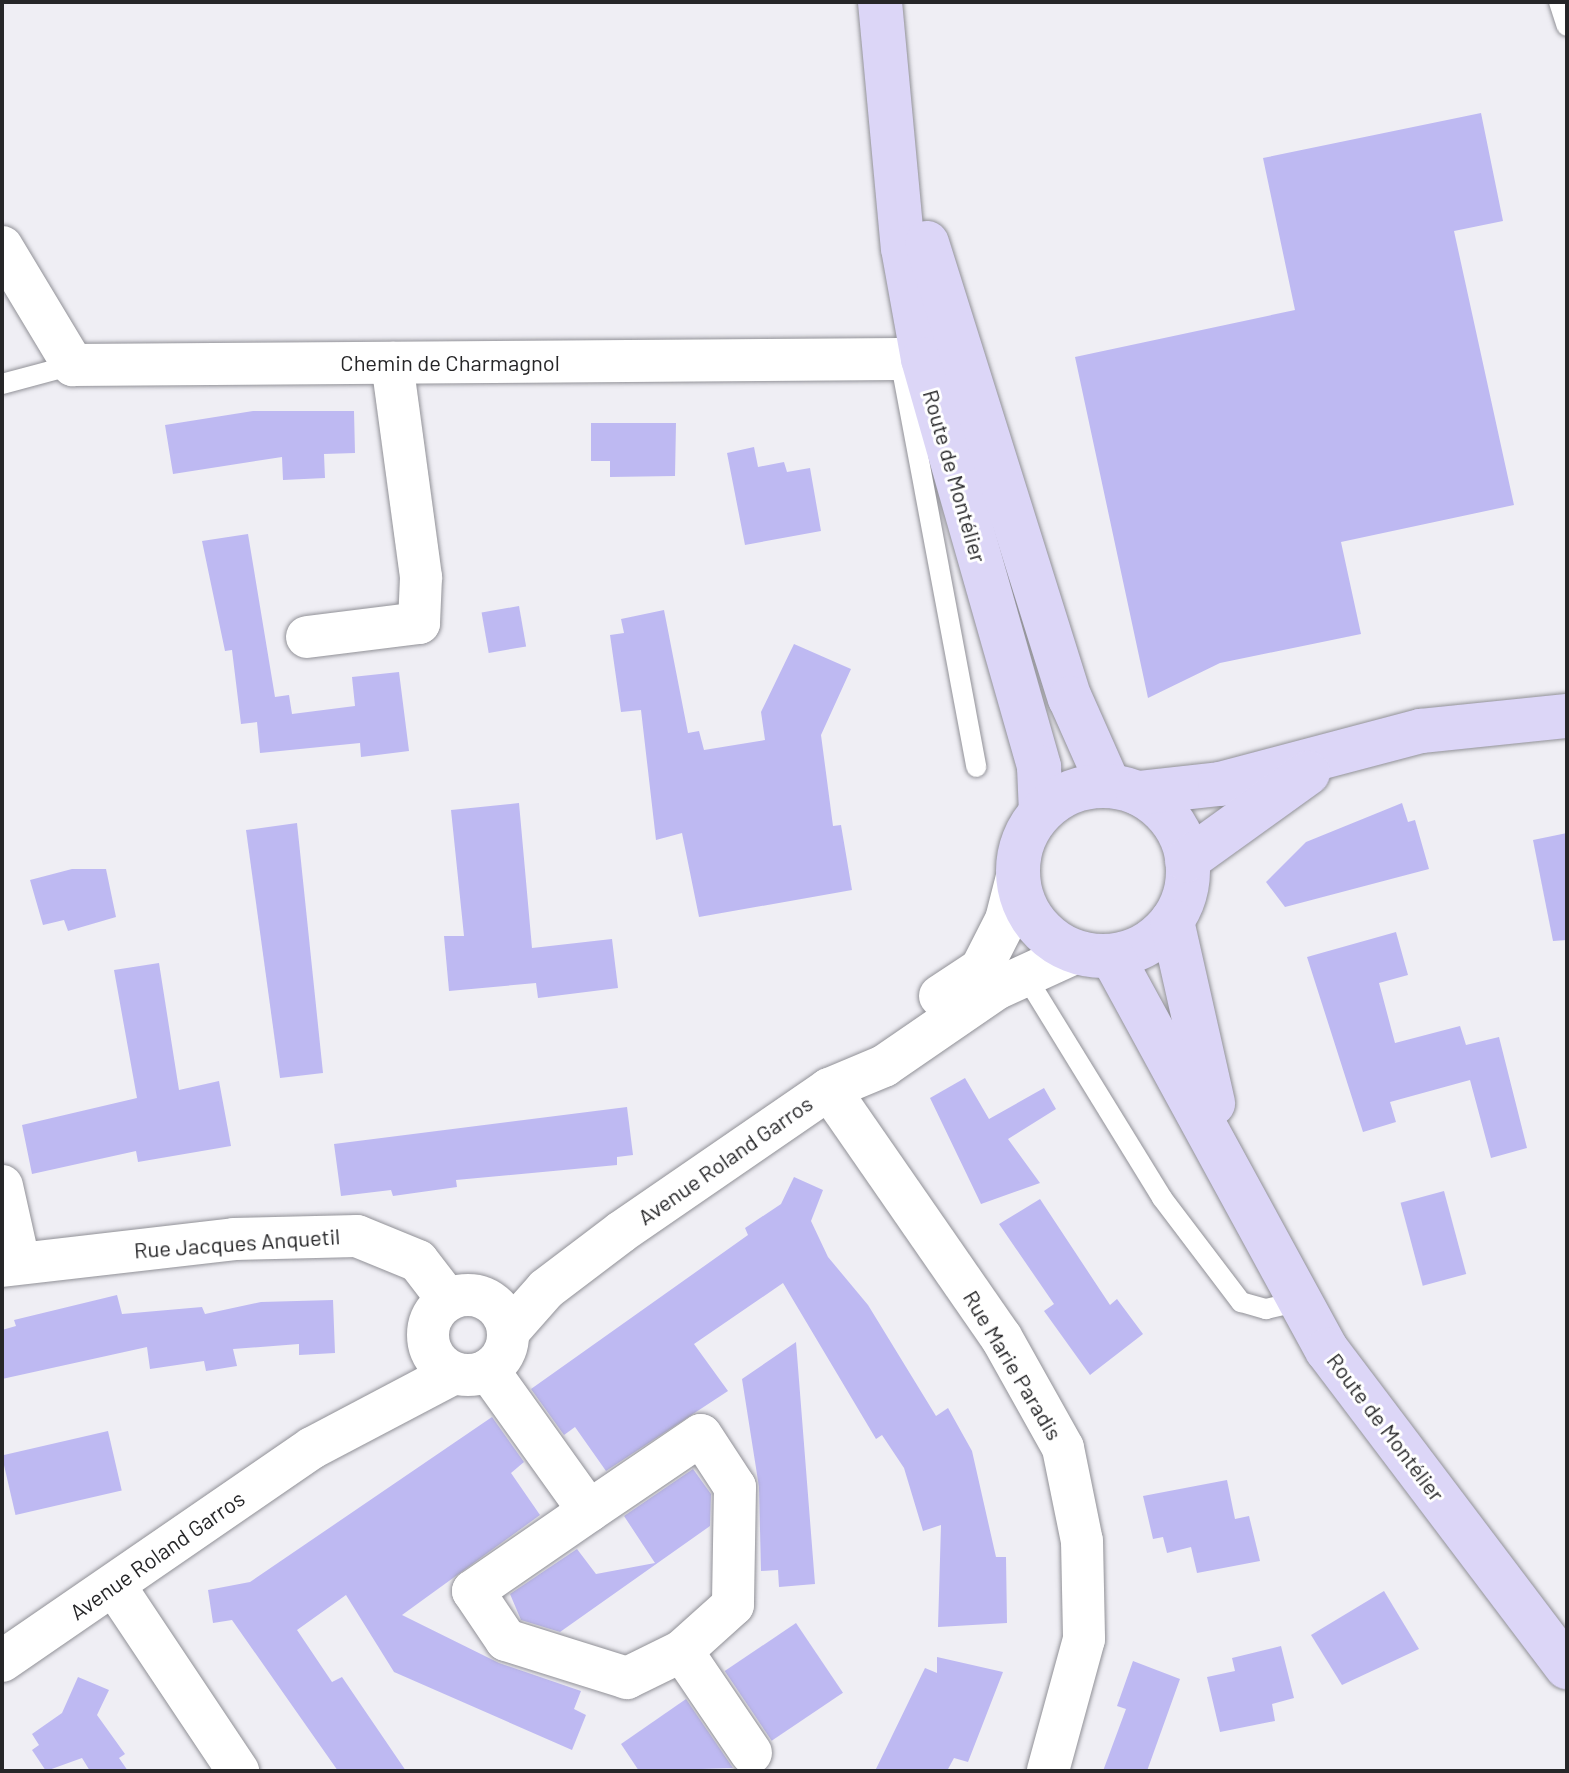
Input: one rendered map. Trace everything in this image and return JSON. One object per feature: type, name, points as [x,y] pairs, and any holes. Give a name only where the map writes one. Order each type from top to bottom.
[{"type":"main road","name":"Route de Montélier","points":[[880,2],[894,134],[929,362],[1039,767],[1041,812],[1028,830],[1018,873],[1035,922],[1095,954],[1230,1171],[1297,1302],[1567,1667]]},
{"type":"main road","name":"Route de Montélier","points":[[929,362],[1070,698],[1124,790],[1179,833],[1187,860],[1172,921],[1230,1171]]},
{"type":"main road","points":[[1041,812],[1072,792],[1220,784],[1480,720],[1567,716]]},
{"type":"main road","points":[[1187,860],[1293,781],[1353,749]]},
{"type":"main road","points":[[1095,954],[1156,938],[1172,921]]},
{"type":"street","points":[[2,247],[73,365]]},
{"type":"street","name":"Chemin de Charmagnol","points":[[73,365],[929,362]]},
{"type":"street","points":[[307,637],[419,623],[421,577],[392,363]]},
{"type":"street","name":"Avenue Roland Garros","points":[[829,1089],[870,1045],[981,969],[1018,873]]},
{"type":"street","name":"Avenue Roland Garros","points":[[500,1317],[829,1089],[884,1066],[1025,975],[1095,954]]},
{"type":"street","name":"Rue Marie Paradis","points":[[829,1089],[1001,1337],[1063,1448],[1082,1541],[1084,1639],[1060,1748],[1048,1771]]},
{"type":"street","points":[[2,1186],[11,1264]]},
{"type":"street","name":"Rue Jacques Anquetil","points":[[11,1264],[234,1239],[357,1236],[418,1261],[448,1300]]},
{"type":"street","points":[[471,1371],[504,1354],[500,1317],[470,1295],[448,1300],[430,1321],[429,1340],[437,1360],[471,1371],[589,1511]]},
{"type":"street","name":"Avenue Roland Garros","points":[[2,1661],[312,1448],[429,1340]]},
{"type":"street","name":"Avenue Roland Garros","points":[[312,1448],[471,1371]]},
{"type":"street","points":[[701,1435],[735,1487],[733,1605],[682,1651],[627,1678],[583,1669],[506,1640],[473,1591],[589,1511],[701,1435]]},
{"type":"street","points":[[114,1585],[238,1771]]},
{"type":"street","points":[[682,1651],[751,1753]]},
{"type":"lane","points":[[1559,2],[1567,26]]},
{"type":"lane","points":[[929,362],[976,767]]},
{"type":"lane","points":[[2,384],[73,365]]},
{"type":"lane","points":[[1025,975],[1162,1198],[1241,1302],[1266,1309],[1297,1302]]},
{"type":"building","points":[[1481,113],[1503,221],[1454,231],[1514,505],[1341,542],[1361,634],[1220,663],[1148,698],[1075,357],[1295,310],[1263,158]]},
{"type":"building","points":[[253,411],[354,411],[355,453],[324,454],[325,478],[283,480],[282,457],[173,474],[165,425]]},
{"type":"building","points":[[591,423],[676,423],[675,476],[610,477],[610,461],[591,461]]},
{"type":"building","points":[[754,447],[758,467],[784,462],[787,472],[810,468],[821,531],[745,545],[727,453]]},
{"type":"building","points":[[248,534],[275,697],[289,695],[292,714],[355,706],[352,677],[399,672],[409,751],[361,757],[360,743],[260,753],[257,722],[241,724],[232,650],[225,651],[202,541]]},
{"type":"building","points":[[519,606],[526,646],[489,653],[482,613]]},
{"type":"building","points":[[664,610],[688,733],[699,731],[704,750],[765,740],[761,712],[794,644],[851,669],[821,735],[833,826],[841,825],[852,890],[699,917],[682,833],[656,840],[641,710],[621,712],[610,635],[624,633],[621,619]]},
{"type":"building","points":[[519,803],[532,948],[612,939],[618,988],[538,998],[536,983],[449,991],[444,936],[464,936],[451,810]]},
{"type":"building","points":[[1402,803],[1408,822],[1415,820],[1429,869],[1285,907],[1266,882],[1306,842]]},
{"type":"building","points":[[297,823],[323,1073],[280,1078],[246,830]]},
{"type":"building","points":[[1567,833],[1567,940],[1553,941],[1533,840]]},
{"type":"building","points":[[72,869],[106,869],[116,917],[68,931],[64,920],[43,925],[30,880]]},
{"type":"building","points":[[1396,932],[1408,975],[1379,983],[1395,1043],[1460,1026],[1466,1045],[1499,1037],[1527,1148],[1491,1158],[1470,1080],[1390,1102],[1396,1122],[1363,1132],[1307,957]]},
{"type":"building","points":[[159,963],[179,1090],[219,1081],[231,1146],[138,1162],[136,1151],[32,1174],[22,1125],[137,1098],[114,970]]},
{"type":"building","points":[[965,1078],[989,1119],[1044,1088],[1056,1109],[1008,1139],[1040,1183],[981,1204],[930,1098]]},
{"type":"building","points":[[627,1107],[633,1155],[617,1157],[617,1165],[456,1180],[457,1187],[393,1196],[391,1190],[341,1196],[334,1144]]},
{"type":"building","points":[[794,1177],[823,1190],[811,1221],[828,1257],[868,1305],[936,1416],[948,1408],[972,1451],[996,1557],[1006,1557],[1007,1623],[938,1627],[941,1525],[923,1531],[904,1468],[882,1435],[876,1439],[783,1283],[694,1344],[728,1391],[606,1471],[575,1427],[564,1435],[531,1389],[748,1235],[745,1228],[781,1204]]},
{"type":"building","points":[[1444,1191],[1466,1274],[1423,1286],[1401,1203]]},
{"type":"building","points":[[1040,1199],[1110,1305],[1117,1299],[1143,1334],[1090,1375],[1044,1311],[1054,1304],[999,1224]]},
{"type":"building","points":[[117,1295],[122,1314],[202,1307],[205,1314],[261,1302],[333,1300],[335,1353],[299,1355],[299,1344],[233,1349],[237,1366],[206,1371],[204,1361],[150,1369],[147,1347],[2,1379],[2,1330],[16,1326],[14,1320]]},
{"type":"building","points":[[796,1342],[815,1584],[779,1587],[778,1570],[761,1571],[759,1487],[742,1379]]},
{"type":"building","points":[[492,1417],[524,1462],[511,1473],[540,1515],[402,1615],[499,1663],[581,1691],[574,1709],[586,1715],[572,1750],[394,1672],[346,1595],[297,1630],[332,1682],[342,1677],[406,1771],[338,1771],[232,1620],[213,1623],[208,1590],[250,1582]]},
{"type":"building","points":[[108,1431],[122,1490],[16,1515],[2,1455]]},
{"type":"building","points":[[693,1469],[711,1494],[710,1526],[560,1632],[521,1620],[510,1594],[577,1549],[596,1574],[655,1563],[624,1516]]},
{"type":"building","points":[[1227,1480],[1235,1519],[1249,1516],[1260,1561],[1197,1573],[1191,1547],[1167,1553],[1163,1537],[1153,1539],[1143,1496]]},
{"type":"building","points":[[1384,1591],[1419,1649],[1342,1685],[1311,1635]]},
{"type":"building","points":[[796,1623],[843,1693],[772,1741],[725,1671]]},
{"type":"building","points":[[1281,1646],[1294,1698],[1272,1704],[1275,1721],[1220,1732],[1207,1677],[1235,1671],[1232,1658]]},
{"type":"building","points":[[937,1657],[1003,1672],[968,1762],[954,1758],[947,1771],[875,1771],[925,1668],[937,1673]]},
{"type":"building","points":[[1133,1661],[1180,1679],[1147,1771],[1103,1771],[1126,1709],[1117,1706]]},
{"type":"building","points":[[78,1677],[109,1690],[97,1715],[125,1754],[119,1758],[128,1771],[90,1771],[82,1758],[46,1771],[32,1750],[39,1745],[32,1734],[62,1713]]},
{"type":"building","points":[[686,1699],[733,1768],[639,1771],[621,1744]]}]
